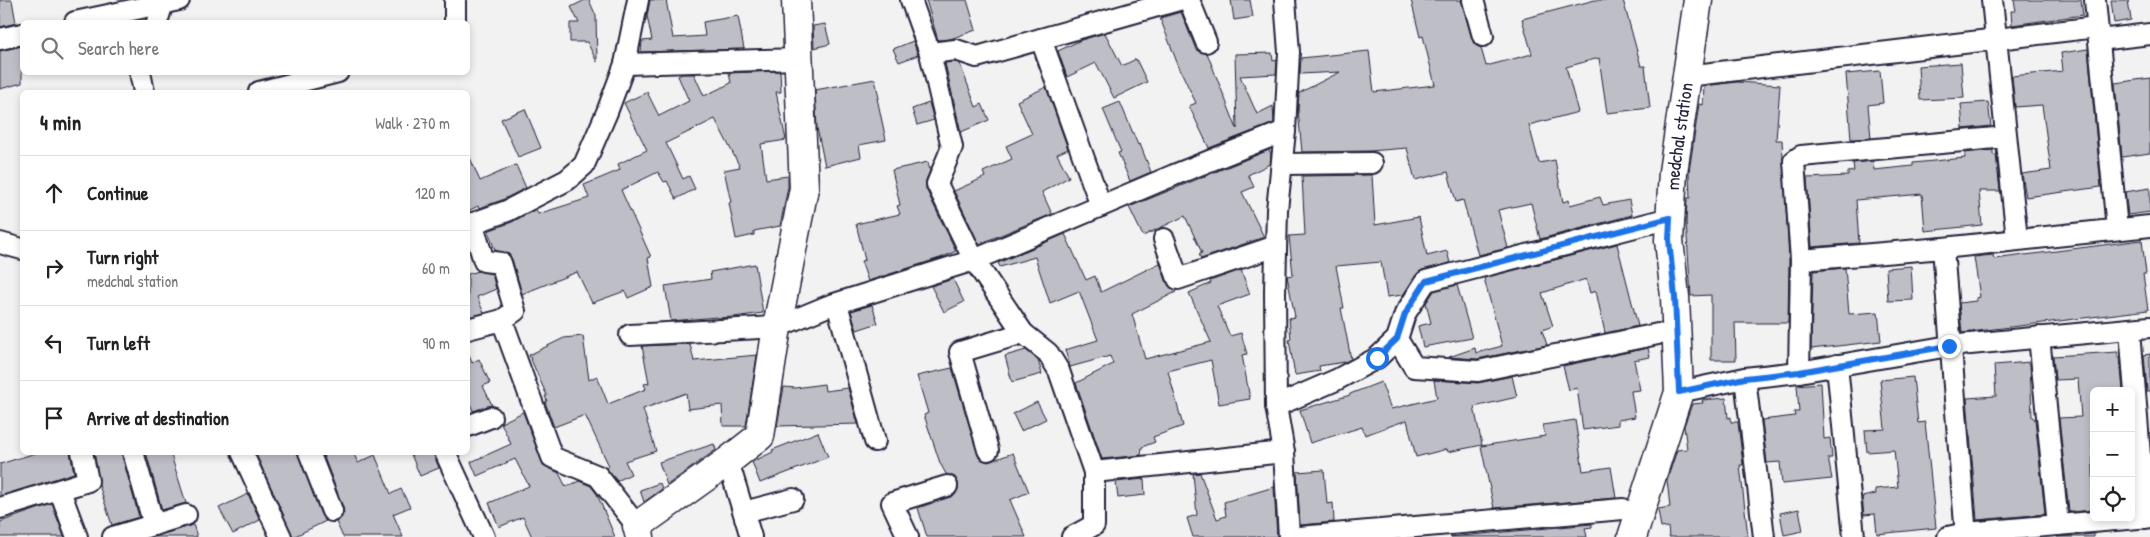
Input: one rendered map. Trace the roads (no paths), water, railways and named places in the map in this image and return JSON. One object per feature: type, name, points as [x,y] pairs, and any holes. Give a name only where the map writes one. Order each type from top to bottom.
[{"type":"street","points":[[455,0],[455,20]]},
{"type":"street","points":[[470,328],[502,320],[515,312],[501,263],[484,261],[470,224],[507,211],[568,180],[584,165],[625,64],[638,0]]},
{"type":"street","points":[[502,320],[552,457],[598,476],[638,532],[760,436],[776,327],[804,188],[796,0]]},
{"type":"street","points":[[911,0],[930,54],[952,147],[937,184],[974,260],[1023,332],[1048,353],[1059,371],[1094,472],[1094,526],[1072,537]]},
{"type":"street","points":[[930,54],[956,50],[977,57],[1179,0]]},
{"type":"street","points":[[1189,0],[1206,42]]},
{"type":"street","points":[[1285,0],[1289,52],[1285,131],[1277,210],[1276,406],[1284,452],[1289,537]]},
{"type":"street","points":[[1473,0],[1483,36]]},
{"type":"street","name":"medchal station","points":[[1614,537],[1660,393],[1658,334],[1669,79],[1680,0]]},
{"type":"street","name":"medchal station","points":[[1632,537],[1679,392],[1675,297],[1669,240],[1662,220],[1673,172],[1698,0]]},
{"type":"street","points":[[1992,0],[2017,239]]},
{"type":"street","points":[[2095,0],[2117,229]]},
{"type":"street","points":[[87,20],[166,7]]},
{"type":"street","points":[[0,38],[20,34]]},
{"type":"street","points":[[1687,76],[1996,39],[2098,34],[2150,34]]},
{"type":"street","points":[[1041,39],[1101,206]]},
{"type":"street","points":[[625,64],[798,60]]},
{"type":"street","points":[[141,75],[144,90]]},
{"type":"street","points":[[267,90],[326,75]]},
{"type":"street","points":[[630,335],[776,327],[837,304],[974,260],[1174,175],[1285,131]]},
{"type":"street","points":[[1799,372],[1800,260],[1794,161],[1801,156],[2006,137]]},
{"type":"street","points":[[1282,164],[1372,163]]},
{"type":"street","points":[[1276,406],[1336,380],[1377,358],[1397,339],[1405,314],[1426,281],[1662,220]]},
{"type":"street","points":[[1800,260],[1943,248],[2150,226]]},
{"type":"street","points":[[1164,239],[1178,279],[1276,246]]},
{"type":"street","points":[[0,243],[20,249]]},
{"type":"street","points":[[1943,248],[1960,536],[2147,517],[2130,330]]},
{"type":"street","points":[[837,304],[875,441]]},
{"type":"street","points":[[1679,392],[1745,378],[1799,372],[1949,346],[2150,327]]},
{"type":"street","points":[[988,450],[960,352],[1023,332]]},
{"type":"street","points":[[1397,339],[1414,367],[1478,371],[1658,334]]},
{"type":"street","points":[[2039,337],[2058,525]]},
{"type":"street","points":[[1837,365],[1854,537]]},
{"type":"street","points":[[1745,378],[1764,537]]},
{"type":"street","points":[[470,425],[491,417]]},
{"type":"street","points":[[1094,472],[1284,452]]},
{"type":"street","points":[[0,508],[88,481],[83,455]]},
{"type":"street","points":[[134,455],[154,525]]},
{"type":"street","points":[[243,455],[281,537]]},
{"type":"street","points":[[310,455],[332,511]]},
{"type":"street","points":[[447,455],[484,537]]},
{"type":"street","points":[[728,461],[752,537]]},
{"type":"street","points":[[908,537],[892,503],[946,486]]},
{"type":"street","points":[[60,490],[77,537]]},
{"type":"street","points":[[744,512],[793,499]]},
{"type":"street","points":[[1300,537],[1623,509]]},
{"type":"street","points":[[113,537],[186,516]]}]
